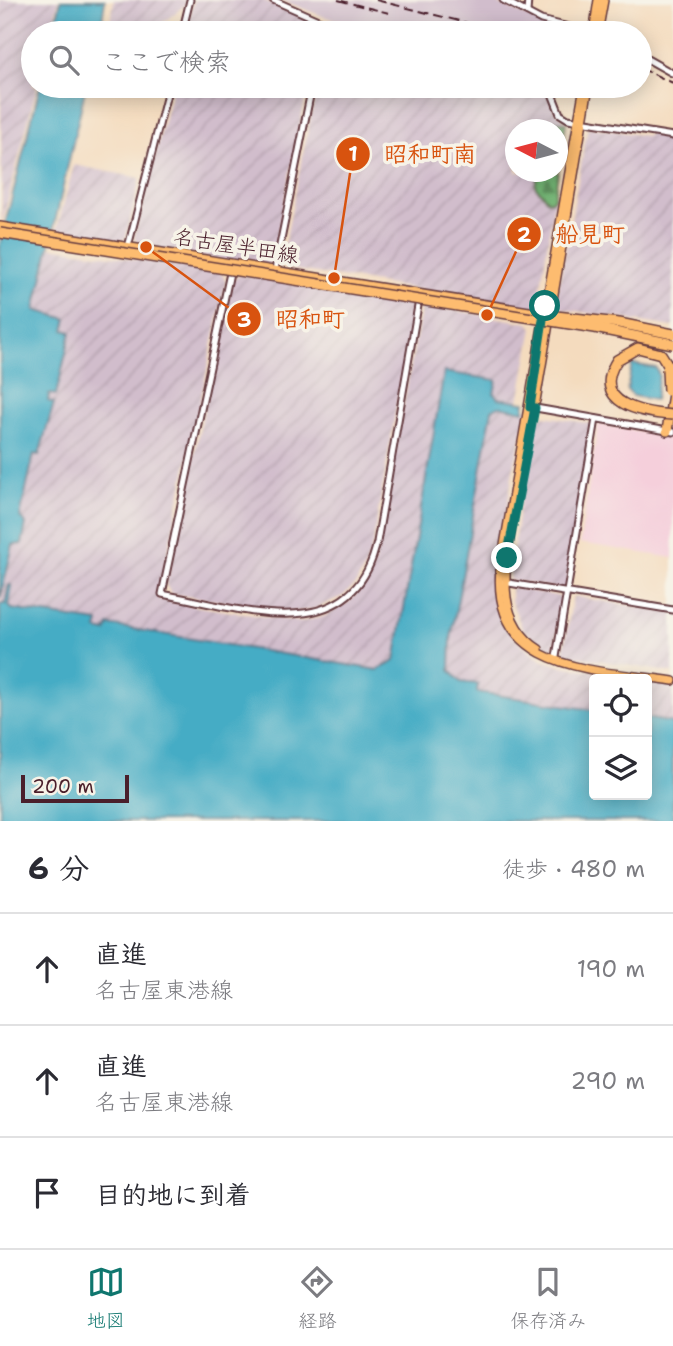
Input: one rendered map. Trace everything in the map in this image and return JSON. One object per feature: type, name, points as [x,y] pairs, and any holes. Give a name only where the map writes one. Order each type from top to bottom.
[{"type":"highway","points":[[1,231],[545,317],[607,321],[673,340]]},
{"type":"highway","points":[[1,231],[673,340]]},
{"type":"highway","points":[[673,373],[667,360],[657,352],[638,348],[618,360],[611,381],[617,399],[630,409],[673,413]]},
{"type":"highway","points":[[667,431],[669,395],[668,371],[654,355],[635,354],[618,368],[616,386],[628,403],[643,409],[673,413]]},
{"type":"main road","points":[[595,21],[598,0]]},
{"type":"main road","points":[[600,21],[604,0]]},
{"type":"main road","points":[[583,98],[502,582],[504,613],[510,628],[536,653],[567,664],[673,679]]},
{"type":"main road","points":[[580,122],[586,98]]},
{"type":"main road","name":"名古屋半田線","points":[[1,231],[230,273],[545,317]]},
{"type":"main road","name":"名古屋半田線","points":[[58,240],[128,247],[232,263],[419,298]]},
{"type":"main road","points":[[502,582],[508,607],[520,631],[534,646],[556,657],[673,679]]},
{"type":"street","points":[[185,21],[190,0]]},
{"type":"street","points":[[273,0],[320,21]]},
{"type":"street","points":[[503,0],[545,21]]},
{"type":"street","points":[[527,0],[527,12]]},
{"type":"street","points":[[652,62],[672,73]]},
{"type":"street","points":[[128,247],[166,98]]},
{"type":"street","points":[[275,270],[310,98]]},
{"type":"street","points":[[554,98],[560,114],[580,122],[673,136]]},
{"type":"street","points":[[232,263],[162,594],[293,616],[329,608],[357,587],[368,570],[377,542],[419,298]]},
{"type":"street","points":[[533,408],[667,431]]},
{"type":"street","points":[[556,657],[596,419]]},
{"type":"street","points":[[502,582],[673,610]]},
{"type":"shaded area","points":[[0,0],[59,0],[53,21],[21,21],[21,98],[34,98],[2,223]]},
{"type":"shaded area","points":[[114,0],[186,0],[185,5],[165,21],[110,21]]},
{"type":"shaded area","points":[[194,0],[263,0],[312,21],[189,21]]},
{"type":"shaded area","points":[[281,0],[490,0],[538,21],[342,21]]},
{"type":"shaded area","points":[[170,98],[306,98],[272,261],[264,267],[140,247],[134,238]]},
{"type":"shaded area","points":[[315,98],[550,98],[554,110],[564,119],[505,119],[505,182],[557,182],[538,305],[534,308],[285,268],[281,262]]},
{"type":"shaded area","points":[[588,127],[673,137],[673,327],[563,309],[556,301]]},
{"type":"shaded area","points":[[74,165],[140,178],[126,237],[120,242],[56,232]]},
{"type":"shaded area","points":[[51,247],[220,272],[226,281],[158,599],[188,605],[300,622],[325,616],[350,601],[367,581],[374,564],[422,305],[529,323],[533,328],[519,401],[498,398],[494,393],[496,380],[444,372],[394,661],[390,666],[378,670],[109,625],[107,632],[96,630],[98,622],[12,609],[9,607],[10,585],[5,605],[0,604],[13,545],[22,544],[26,524],[20,517],[34,454],[39,455],[53,403],[49,401],[49,394],[55,395],[71,332],[64,331],[66,319],[35,311],[46,255]]},
{"type":"shaded area","points":[[240,275],[414,304],[373,543],[366,565],[356,584],[343,596],[312,610],[292,612],[171,594],[166,585],[232,281]]},
{"type":"shaded area","points":[[499,406],[520,410],[529,408],[513,471],[497,571],[500,613],[513,637],[541,660],[610,674],[589,674],[589,709],[477,692],[459,680],[449,668],[451,638],[492,410]]},
{"type":"shaded area","points":[[539,415],[594,424],[564,590],[509,580],[522,489]]},
{"type":"shaded area","points":[[598,424],[673,437],[673,558],[580,543]]},
{"type":"shaded area","points":[[511,587],[563,597],[554,649],[542,646],[522,628],[511,601]]},
{"type":"shaded area","points":[[573,596],[673,613],[673,673],[563,654]]},
{"type":"shaded area","points":[[652,681],[673,685],[673,723],[652,719]]},
{"type":"green space","points":[[536,182],[557,182],[554,199],[548,201],[535,186]]},
{"type":"water","points":[[61,0],[105,0],[102,21],[56,21]]},
{"type":"water","points":[[37,98],[83,98],[35,310],[67,319],[64,330],[71,332],[56,395],[49,394],[48,401],[54,403],[39,455],[34,454],[20,517],[26,524],[22,544],[13,545],[0,599],[0,244]]},
{"type":"water","points":[[632,364],[656,368],[659,375],[655,400],[633,396],[627,390]]},
{"type":"water","points":[[444,372],[497,380],[494,393],[498,398],[525,402],[524,411],[499,406],[492,410],[451,638],[450,670],[461,682],[478,684],[477,692],[589,709],[589,800],[652,800],[652,719],[673,723],[673,821],[0,821],[0,604],[5,604],[9,585],[12,585],[9,606],[12,609],[99,622],[97,630],[106,632],[109,625],[378,670],[395,661]]},
{"type":"railway","points":[[338,0],[389,13]]},
{"type":"railway","points":[[376,0],[459,21]]},
{"type":"railway","points":[[652,73],[673,83]]},
{"type":"place","name":"昭和町","points":[[146,247]]},
{"type":"place","name":"昭和町南","points":[[334,278]]},
{"type":"place","name":"船見町","points":[[487,315]]},
{"type":"route","points":[[507,558],[535,408],[530,407],[545,306]]}]
